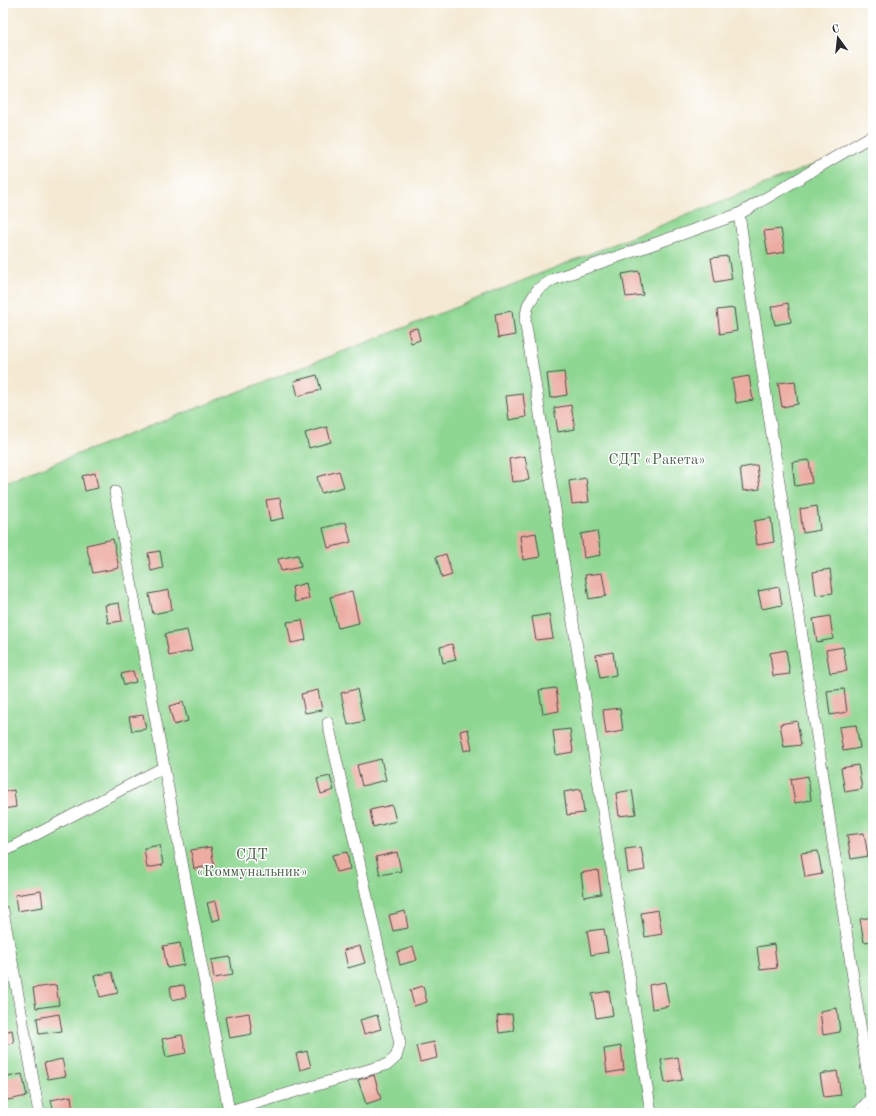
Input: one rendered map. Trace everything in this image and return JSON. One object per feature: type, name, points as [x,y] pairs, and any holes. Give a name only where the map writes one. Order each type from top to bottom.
[{"type":"lane","points":[[651,1113],[526,320],[528,305],[538,289],[554,279],[739,214],[873,135]]},
{"type":"lane","points":[[739,214],[872,1097],[858,1113]]},
{"type":"lane","points":[[115,492],[226,1112],[388,1064],[396,1057],[400,1044],[328,724]]},
{"type":"lane","points":[[3,852],[164,767]]},
{"type":"lane","points":[[3,911],[39,1113]]},
{"type":"green space","points":[[873,141],[873,1113],[3,1113],[3,483],[401,329]]},
{"type":"building","points":[[781,229],[785,252],[768,255],[764,231]]},
{"type":"building","points":[[728,256],[732,279],[715,282],[711,258]]},
{"type":"building","points":[[639,271],[643,295],[626,297],[622,274]]},
{"type":"building","points":[[788,303],[791,322],[775,325],[771,307]]},
{"type":"building","points":[[734,308],[737,331],[720,334],[717,310]]},
{"type":"building","points":[[512,311],[515,335],[498,338],[495,314]]},
{"type":"building","points":[[417,328],[420,340],[411,343],[408,330]]},
{"type":"building","points":[[564,372],[567,395],[550,398],[547,374]]},
{"type":"building","points":[[317,375],[321,390],[298,396],[294,381]]},
{"type":"building","points":[[749,376],[753,400],[736,403],[732,379]]},
{"type":"building","points":[[795,381],[798,404],[782,407],[778,383]]},
{"type":"building","points":[[523,394],[526,417],[509,420],[506,396]]},
{"type":"building","points":[[571,405],[575,429],[558,432],[554,408]]},
{"type":"building","points":[[327,427],[331,442],[309,448],[305,433]]},
{"type":"building","points":[[525,456],[529,480],[512,482],[509,459]]},
{"type":"building","points":[[809,460],[812,483],[795,486],[792,462]]},
{"type":"building","points":[[757,465],[760,489],[743,491],[740,468]]},
{"type":"building","points":[[339,471],[344,487],[321,493],[317,477]]},
{"type":"building","points":[[95,473],[98,488],[85,491],[82,476]]},
{"type":"building","points":[[586,478],[589,502],[572,504],[569,481]]},
{"type":"building","points":[[280,498],[284,518],[270,521],[266,500]]},
{"type":"building","points":[[817,506],[820,530],[803,533],[800,509]]},
{"type":"building","points":[[771,518],[774,542],[757,545],[754,521]]},
{"type":"building","points":[[346,522],[351,542],[328,548],[323,528]]},
{"type":"building","points":[[597,531],[601,555],[584,558],[581,534]]},
{"type":"building","points":[[536,533],[540,557],[523,560],[520,536]]},
{"type":"building","points":[[113,539],[119,568],[93,573],[86,545]]},
{"type":"building","points":[[160,551],[163,568],[151,571],[148,553]]},
{"type":"building","points":[[446,554],[452,575],[442,578],[436,557]]},
{"type":"building","points":[[298,555],[301,567],[281,571],[278,559]]},
{"type":"building","points":[[830,569],[833,593],[816,595],[813,572]]},
{"type":"building","points":[[602,573],[606,596],[589,599],[585,575]]},
{"type":"building","points":[[306,583],[309,599],[295,602],[292,587]]},
{"type":"building","points":[[779,587],[782,605],[762,609],[758,591]]},
{"type":"building","points":[[169,590],[172,610],[153,614],[149,594]]},
{"type":"building","points":[[352,591],[359,623],[338,628],[330,597]]},
{"type":"building","points":[[119,603],[122,621],[108,623],[105,605]]},
{"type":"building","points":[[549,614],[553,638],[536,640],[532,617]]},
{"type":"building","points":[[830,616],[833,639],[817,642],[813,619]]},
{"type":"building","points":[[302,620],[306,640],[291,643],[287,622]]},
{"type":"building","points":[[187,630],[192,651],[169,656],[165,634]]},
{"type":"building","points":[[452,644],[456,660],[443,663],[440,647]]},
{"type":"building","points":[[843,647],[847,671],[830,673],[826,650]]},
{"type":"building","points":[[786,650],[790,674],[773,676],[770,653]]},
{"type":"building","points":[[613,652],[616,675],[600,678],[596,655]]},
{"type":"building","points":[[133,671],[136,682],[124,685],[121,674]]},
{"type":"building","points":[[556,688],[559,711],[543,714],[539,690]]},
{"type":"building","points":[[357,689],[364,721],[348,725],[341,693]]},
{"type":"building","points":[[844,689],[847,712],[830,715],[827,691]]},
{"type":"building","points":[[318,690],[322,710],[305,713],[301,694]]},
{"type":"building","points":[[183,702],[188,721],[174,725],[169,706]]},
{"type":"building","points":[[620,708],[623,731],[606,734],[603,710]]},
{"type":"building","points":[[143,715],[146,729],[132,731],[129,717]]},
{"type":"building","points":[[797,721],[801,745],[784,747],[780,724]]},
{"type":"building","points":[[856,725],[860,748],[843,751],[839,727]]},
{"type":"building","points":[[468,729],[472,749],[464,751],[460,731]]},
{"type":"building","points":[[570,729],[573,752],[556,755],[553,731]]},
{"type":"building","points":[[381,759],[386,780],[362,786],[357,765]]},
{"type":"building","points":[[858,765],[862,789],[845,792],[841,768]]},
{"type":"building","points":[[330,776],[334,790],[321,794],[317,779]]},
{"type":"building","points":[[808,776],[811,800],[795,803],[791,779]]},
{"type":"building","points":[[581,789],[584,813],[567,815],[564,792]]},
{"type":"building","points":[[14,790],[16,807],[3,809],[3,792]]},
{"type":"building","points":[[632,790],[636,814],[619,816],[616,793]]},
{"type":"building","points":[[392,805],[396,821],[373,827],[370,810]]},
{"type":"building","points":[[864,833],[868,856],[851,859],[847,835]]},
{"type":"building","points":[[160,845],[163,865],[147,868],[144,848]]},
{"type":"building","points":[[211,847],[214,865],[194,869],[191,850]]},
{"type":"building","points":[[641,847],[645,870],[628,873],[625,849]]},
{"type":"building","points":[[818,851],[822,874],[805,877],[801,853]]},
{"type":"building","points":[[347,852],[350,869],[336,872],[332,855]]},
{"type":"building","points":[[397,852],[401,871],[380,875],[376,857]]},
{"type":"building","points":[[598,870],[601,894],[584,897],[581,873]]},
{"type":"building","points":[[41,891],[43,907],[17,911],[15,895]]},
{"type":"building","points":[[216,901],[220,919],[212,921],[207,903]]},
{"type":"building","points":[[658,910],[662,934],[645,937],[641,913]]},
{"type":"building","points":[[405,911],[408,928],[393,931],[389,915]]},
{"type":"building","points":[[873,917],[873,941],[864,942],[860,919]]},
{"type":"building","points":[[604,929],[608,952],[591,955],[587,931]]},
{"type":"building","points":[[180,943],[184,965],[167,968],[163,946]]},
{"type":"building","points":[[774,944],[777,968],[760,970],[757,947]]},
{"type":"building","points":[[360,946],[365,963],[348,968],[344,950]]},
{"type":"building","points":[[413,947],[417,960],[400,965],[397,952]]},
{"type":"building","points":[[230,957],[233,975],[214,978],[211,960]]},
{"type":"building","points":[[112,972],[118,993],[100,997],[94,976]]},
{"type":"building","points":[[665,982],[669,1006],[652,1009],[649,985]]},
{"type":"building","points":[[56,985],[59,1005],[36,1008],[33,988]]},
{"type":"building","points":[[184,985],[186,997],[172,1000],[170,987]]},
{"type":"building","points":[[423,986],[427,1002],[414,1006],[410,990]]},
{"type":"building","points":[[609,991],[613,1015],[596,1018],[592,994]]},
{"type":"building","points":[[837,1008],[840,1032],[823,1035],[820,1011]]},
{"type":"building","points":[[249,1013],[252,1034],[229,1038],[225,1017]]},
{"type":"building","points":[[59,1014],[62,1031],[39,1034],[37,1018]]},
{"type":"building","points":[[512,1014],[514,1031],[499,1033],[497,1016]]},
{"type":"building","points":[[377,1015],[381,1029],[364,1034],[360,1020]]},
{"type":"building","points":[[12,1030],[14,1043],[3,1045],[3,1032]]},
{"type":"building","points":[[182,1035],[186,1053],[166,1057],[162,1039]]},
{"type":"building","points":[[434,1042],[437,1058],[420,1062],[416,1046]]},
{"type":"building","points":[[621,1046],[624,1070],[607,1073],[604,1049]]},
{"type":"building","points":[[307,1051],[311,1067],[300,1070],[296,1054]]},
{"type":"building","points":[[678,1057],[682,1080],[665,1083],[661,1060]]},
{"type":"building","points":[[62,1059],[66,1076],[48,1079],[44,1063]]},
{"type":"building","points":[[837,1071],[841,1095],[824,1097],[820,1074]]},
{"type":"building","points":[[22,1074],[27,1096],[3,1101],[3,1078]]},
{"type":"building","points":[[374,1075],[381,1099],[366,1104],[358,1080]]},
{"type":"building","points":[[71,1096],[73,1113],[54,1113],[51,1100]]},
{"type":"park label","name":"СДТ «Ракета»","points":[[657,460]]},
{"type":"park label","name":"СДТ «Коммунальник»","points":[[252,864]]}]
